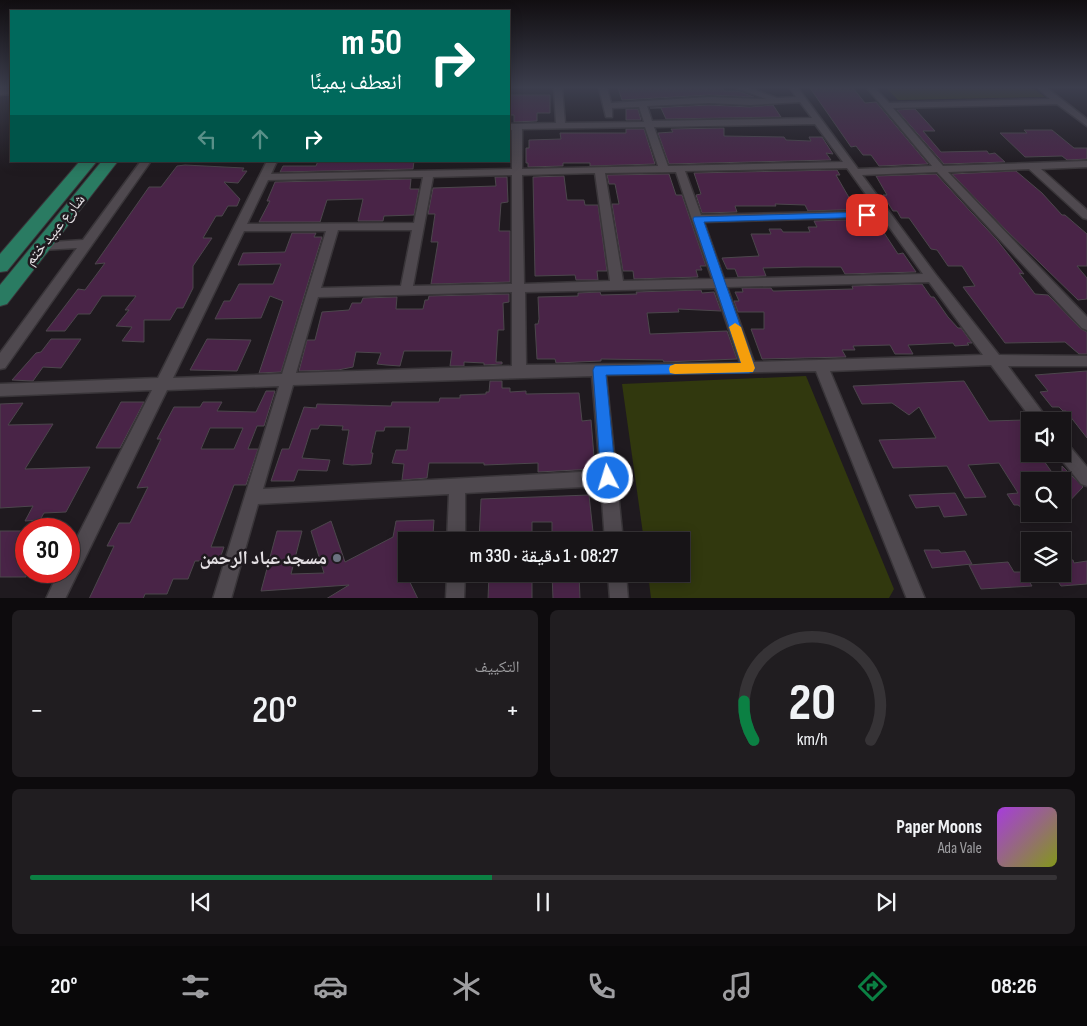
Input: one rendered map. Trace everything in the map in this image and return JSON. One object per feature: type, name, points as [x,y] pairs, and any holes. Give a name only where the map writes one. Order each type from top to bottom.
[{"type":"main road","name":"شارع عبيد ختم","points":[[0,266],[88,162]]},
{"type":"main road","name":"شارع عبيد ختم","points":[[0,299],[109,162]]},
{"type":"street","points":[[560,116],[561,126]]},
{"type":"street","points":[[610,116],[612,125]]},
{"type":"street","points":[[646,116],[664,168]]},
{"type":"street","points":[[721,116],[723,123]]},
{"type":"street","points":[[814,116],[932,278],[1035,412]]},
{"type":"street","points":[[895,116],[940,169],[1087,325]]},
{"type":"street","points":[[519,371],[517,172],[513,127],[817,121]]},
{"type":"street","points":[[0,364],[145,162]]},
{"type":"street","points":[[80,549],[272,162]]},
{"type":"street","points":[[264,177],[679,167],[940,169],[1087,164]]},
{"type":"street","points":[[1032,166],[1087,216]]},
{"type":"street","points":[[679,167],[749,368]]},
{"type":"street","points":[[600,170],[617,286]]},
{"type":"street","points":[[406,290],[417,226],[429,173]]},
{"type":"street","points":[[698,219],[886,214]]},
{"type":"street","points":[[240,228],[417,226]]},
{"type":"street","points":[[222,598],[253,497],[286,378],[333,227]]},
{"type":"street","points":[[42,246],[86,244]]},
{"type":"street","points":[[312,293],[932,278]]},
{"type":"street","points":[[0,390],[286,378],[519,371],[749,368],[994,360],[1087,361]]},
{"type":"street","points":[[821,366],[916,598]]},
{"type":"street","points":[[599,370],[613,532]]},
{"type":"street","points":[[1071,460],[1087,480]]},
{"type":"street","points":[[253,497],[608,478]]},
{"type":"street","points":[[456,532],[457,485]]},
{"type":"street","points":[[456,582],[456,598]]},
{"type":"street","points":[[618,582],[619,598]]},
{"type":"street","points":[[55,598],[63,583]]},
{"type":"green space","points":[[806,376],[894,589],[889,598],[651,598],[649,582],[690,582],[690,532],[643,532],[622,384]]},
{"type":"building","points":[[514,116],[537,116],[537,121],[514,122]]},
{"type":"building","points":[[626,116],[640,116],[641,120],[626,120]]},
{"type":"building","points":[[665,116],[781,117],[666,119]]},
{"type":"building","points":[[829,116],[888,116],[928,164],[879,166],[871,155],[863,155],[856,146],[851,147]]},
{"type":"building","points":[[902,116],[921,116],[935,131],[923,131],[941,152],[987,151],[989,154],[995,153],[1005,162],[944,164]]},
{"type":"building","points":[[724,128],[724,136],[784,137],[786,140],[811,141],[809,137],[822,137],[833,154],[826,153],[831,160],[669,164],[658,133],[673,132],[671,129]]},
{"type":"building","points":[[626,129],[644,129],[655,164],[590,166],[590,163],[563,163],[563,166],[528,167],[528,163],[526,163],[526,148],[529,148],[529,140],[561,139],[560,133],[626,133]]},
{"type":"building","points":[[1024,130],[1052,130],[1074,148],[1087,148],[1087,159],[1067,160],[1062,156],[1025,157],[1000,133],[1027,133]]},
{"type":"building","points":[[318,162],[414,162],[413,169],[280,172],[283,166],[316,166]]},
{"type":"building","points":[[177,166],[244,168],[242,171],[247,171],[238,183],[224,182],[240,199],[237,206],[228,206],[222,216],[216,216],[203,238],[212,238],[193,266],[193,288],[183,308],[177,308],[170,320],[144,320],[144,342],[122,341],[132,327],[116,326],[129,310],[125,310],[136,296],[102,296],[90,314],[78,314],[65,331],[46,331],[78,289],[85,290],[105,263],[95,264],[149,187],[161,187]]},
{"type":"building","points":[[837,170],[840,175],[836,175],[851,201],[856,201],[858,206],[867,206],[869,209],[808,211],[805,205],[775,204],[776,206],[735,206],[737,212],[702,213],[696,195],[701,194],[694,173]]},
{"type":"building","points":[[1016,171],[1042,193],[1062,215],[1065,215],[1087,234],[1087,266],[1077,266],[1087,278],[1087,299],[1078,300],[952,174]]},
{"type":"building","points":[[669,174],[676,195],[682,195],[706,266],[700,266],[702,270],[696,270],[698,277],[634,279],[633,271],[623,271],[612,204],[619,204],[615,184],[609,184],[607,175]]},
{"type":"building","points":[[936,174],[997,240],[1024,274],[1019,273],[1035,294],[1048,295],[1081,329],[1087,332],[1087,354],[1079,354],[1065,342],[1005,343],[963,287],[975,286],[962,266],[948,266],[937,250],[931,249],[909,218],[901,218],[897,211],[893,211],[883,195],[887,195],[876,176]]},
{"type":"building","points":[[564,176],[567,200],[584,200],[585,205],[598,205],[607,271],[597,271],[598,280],[576,280],[575,275],[535,276],[533,177]]},
{"type":"building","points":[[495,177],[507,177],[508,202],[501,203],[499,231],[510,231],[510,282],[431,284],[438,242],[431,242],[435,214],[428,214],[433,188],[496,186]]},
{"type":"building","points":[[411,179],[410,189],[419,189],[414,215],[384,216],[383,221],[358,221],[363,199],[327,200],[320,222],[259,222],[270,201],[267,201],[275,182]]},
{"type":"building","points":[[875,219],[898,254],[903,253],[916,272],[845,274],[841,267],[763,268],[766,276],[738,277],[735,269],[727,269],[722,258],[759,256],[751,234],[771,234],[769,229],[781,229],[783,232],[810,232],[808,227],[817,227],[814,221]]},
{"type":"building","points":[[292,233],[316,233],[314,237],[322,237],[281,372],[259,373],[283,301],[270,296],[261,318],[215,319],[224,301],[230,301],[239,284],[273,284],[281,264],[238,265],[243,253],[285,252]]},
{"type":"building","points":[[922,284],[931,297],[934,297],[948,317],[958,328],[961,328],[972,343],[955,346],[953,343],[908,345],[913,354],[895,354],[890,345],[853,346],[855,350],[842,350],[846,357],[762,359],[751,329],[764,329],[764,312],[738,312],[734,301],[739,301],[735,292],[743,292],[742,288],[771,288],[773,291],[776,291],[853,289],[852,286]]},
{"type":"building","points":[[701,290],[702,293],[714,292],[721,311],[678,309],[679,312],[647,313],[650,334],[727,331],[737,359],[664,362],[663,360],[601,359],[601,361],[556,363],[555,359],[537,359],[535,324],[538,324],[539,319],[538,297],[578,296],[578,293],[600,292],[601,295]]},
{"type":"building","points":[[509,294],[509,302],[503,303],[504,330],[498,330],[496,362],[502,362],[502,364],[484,365],[484,363],[464,362],[464,366],[450,366],[452,351],[404,351],[400,366],[386,365],[377,364],[381,353],[356,352],[353,367],[338,370],[299,371],[307,340],[315,340],[322,312],[349,310],[352,303],[361,303],[363,298],[397,297],[396,309],[423,309],[425,300],[428,300],[429,296]]},
{"type":"building","points":[[51,339],[81,339],[61,368],[43,367],[33,381],[12,380],[36,353],[41,352]]},
{"type":"building","points":[[207,339],[251,340],[237,371],[190,370]]},
{"type":"building","points":[[1087,371],[1087,438],[1071,417],[1071,412],[1063,411],[1059,407],[1052,407],[1040,392],[1048,391],[1035,375]]},
{"type":"building","points":[[490,381],[502,381],[502,388],[510,388],[510,392],[526,391],[526,394],[579,393],[582,421],[591,420],[595,469],[538,472],[538,463],[484,465],[484,463],[429,463],[427,478],[402,480],[404,464],[392,463],[396,450],[407,450],[410,427],[385,427],[384,431],[376,431],[371,453],[373,453],[371,464],[352,465],[343,464],[349,430],[342,430],[343,426],[320,425],[318,429],[311,429],[302,458],[330,460],[327,471],[298,470],[294,481],[271,481],[282,449],[289,449],[304,407],[316,408],[317,404],[391,406],[392,402],[439,402],[440,398],[460,398],[460,395],[486,394],[486,392],[489,392]]},
{"type":"building","points":[[964,381],[989,421],[1021,420],[1021,462],[1045,462],[1052,472],[1021,472],[1021,507],[1014,505],[1007,494],[1018,493],[999,463],[968,465],[986,497],[965,498],[947,466],[893,468],[879,440],[936,438],[919,407],[909,415],[892,403],[862,404],[853,386]]},
{"type":"building","points":[[266,391],[275,391],[264,426],[257,426],[248,449],[258,449],[246,485],[234,485],[211,547],[224,547],[219,561],[195,561],[188,579],[173,579],[167,594],[145,594],[143,598],[89,598],[114,546],[107,546],[119,523],[130,523],[148,487],[137,488],[161,439],[157,439],[174,407],[200,407],[203,402],[222,402],[217,411],[256,412]],"holes":[[[210,428],[243,428],[234,449],[201,449]]]},
{"type":"building","points":[[121,402],[144,402],[120,448],[96,448]]},
{"type":"building","points":[[23,403],[8,425],[53,424],[25,469],[90,467],[66,512],[44,513],[41,518],[27,518],[33,506],[0,508],[0,404]]},
{"type":"building","points":[[1062,466],[1068,472],[1062,472]]},
{"type":"building","points":[[1071,475],[1083,487],[1071,500]]},
{"type":"building","points":[[955,493],[967,515],[944,517],[939,506],[916,508],[909,495]]},
{"type":"building","points":[[589,495],[593,532],[552,532],[552,522],[532,522],[532,532],[479,532],[481,499]]},
{"type":"building","name":"مسجد عباد الرحمن","points":[[434,520],[433,532],[398,532],[398,582],[410,582],[418,598],[328,598],[349,585],[261,591],[277,531],[302,531],[291,574],[324,573],[311,531],[331,521],[345,562],[393,537],[396,521]]},
{"type":"building","points":[[0,531],[15,531],[15,577],[0,577]]},
{"type":"building","points":[[924,550],[939,550],[941,553],[965,551],[972,564],[932,568]]},
{"type":"building","points":[[1071,560],[1074,563],[1087,561],[1087,584],[1061,586],[1058,582],[1071,582]]},
{"type":"building","points":[[1008,562],[1014,572],[1021,572],[1021,582],[1029,582],[1032,586],[981,589],[969,565]]},
{"type":"building","points":[[489,582],[532,582],[532,598],[488,598]]},
{"type":"building","points":[[552,582],[579,582],[580,598],[553,598]]},
{"type":"slow traffic","points":[[675,369],[749,368],[735,327]]},
{"type":"place","name":"مسجد عباد الرحمن","points":[[337,558]]},
{"type":"route","points":[[608,478],[599,370],[749,368],[698,219],[867,215]]}]
